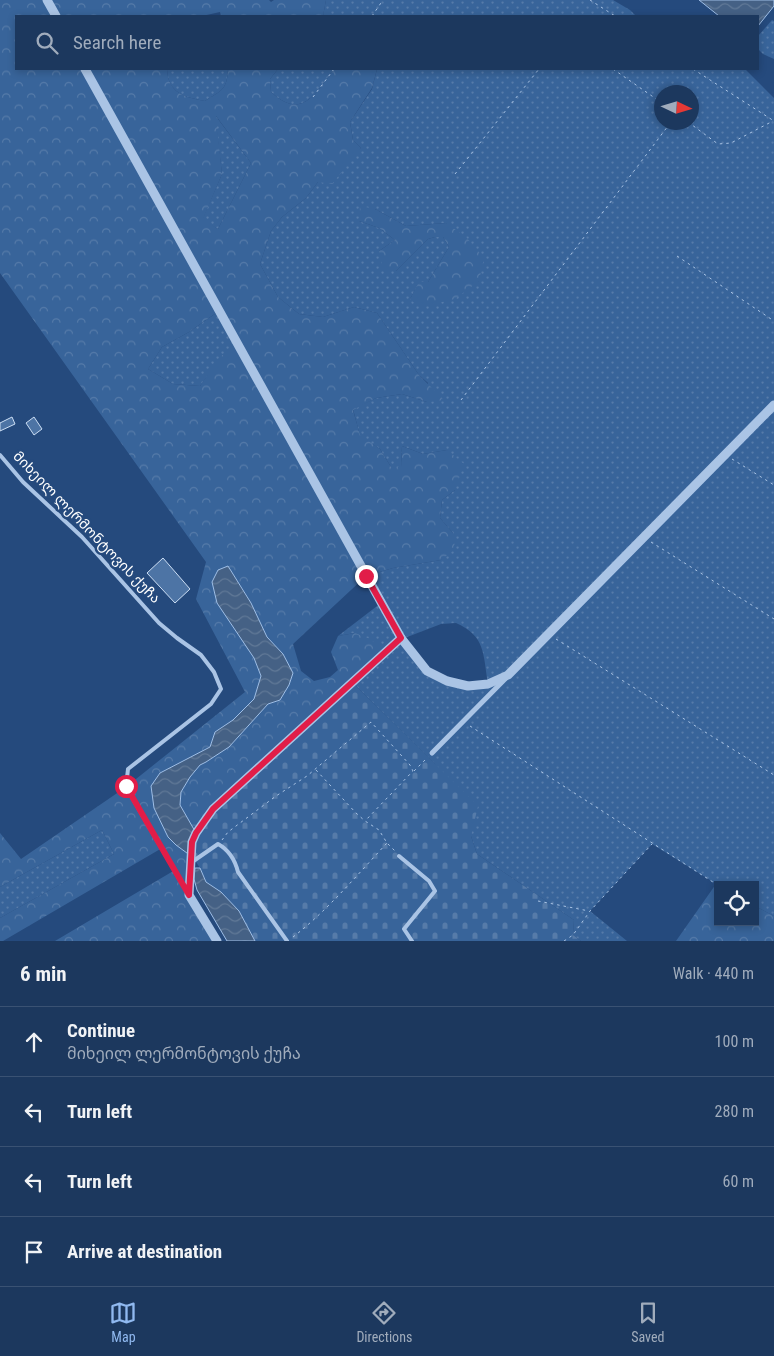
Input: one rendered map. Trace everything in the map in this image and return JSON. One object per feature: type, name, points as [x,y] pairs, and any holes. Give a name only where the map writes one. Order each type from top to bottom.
[{"type":"street","points":[[47,0],[55,15]]},
{"type":"street","points":[[86,70],[401,638],[427,671],[447,681],[468,686],[488,684],[513,671]]},
{"type":"street","points":[[432,753],[774,405]]},
{"type":"street","points":[[189,895],[192,842],[213,809],[401,638]]},
{"type":"street","name":"მიხეილ ლერმონტოვის ქუჩა","points":[[189,895],[217,941]]},
{"type":"lane","name":"მიხეილ ლერმონტოვის ქუჩა","points":[[0,455],[23,482],[82,537],[159,623],[201,655],[214,672],[221,689],[211,704],[128,769],[126,786],[189,895]]},
{"type":"lane","points":[[191,863],[218,844],[224,848],[236,862],[238,872],[288,941]]},
{"type":"lane","points":[[399,856],[429,881],[435,891],[404,929],[412,941]]},
{"type":"path","points":[[373,15],[383,0]]},
{"type":"path","points":[[590,0],[613,15]]},
{"type":"path","points":[[313,98],[333,70]]},
{"type":"path","points":[[455,174],[537,70]]},
{"type":"path","points":[[614,70],[654,97]]},
{"type":"path","points":[[695,70],[773,121],[731,143],[718,144],[699,130]]},
{"type":"path","points":[[461,400],[665,130]]},
{"type":"path","points":[[677,256],[774,321]]},
{"type":"path","points":[[725,455],[774,486]]},
{"type":"path","points":[[644,537],[774,619]]},
{"type":"path","points":[[549,635],[774,775]]},
{"type":"path","points":[[218,844],[228,832],[315,769],[371,722],[410,765],[413,771]]},
{"type":"path","points":[[463,722],[714,883]]},
{"type":"path","points":[[365,821],[432,753]]},
{"type":"path","points":[[315,769],[365,821],[379,830],[387,843],[399,856]]},
{"type":"path","points":[[288,941],[308,926],[387,843]]},
{"type":"path","points":[[564,941],[574,935],[590,911],[652,844]]},
{"type":"path","points":[[538,901],[590,911]]},
{"type":"green space","points":[[0,0],[269,0],[271,2],[274,0],[326,0],[323,15],[221,15],[220,12],[206,15],[15,15],[15,70],[167,70],[170,84],[174,89],[190,98],[205,101],[225,85],[228,70],[277,70],[270,79],[271,92],[291,104],[300,104],[321,87],[333,70],[377,70],[372,88],[350,122],[353,140],[361,148],[332,184],[318,182],[306,198],[282,217],[271,231],[260,264],[278,297],[299,314],[323,317],[354,307],[377,313],[419,375],[444,400],[427,402],[402,394],[376,398],[353,410],[360,435],[380,449],[391,467],[401,467],[402,446],[423,454],[447,450],[464,464],[455,490],[442,500],[440,518],[453,533],[455,549],[441,560],[393,568],[366,576],[293,644],[301,671],[314,681],[330,677],[338,670],[331,652],[338,636],[355,633],[370,639],[386,652],[196,833],[180,805],[181,792],[190,777],[200,765],[229,747],[268,704],[280,700],[283,654],[267,637],[249,599],[228,566],[238,632],[254,658],[261,676],[254,699],[233,720],[215,732],[210,747],[160,773],[154,808],[162,822],[191,856],[189,895],[217,941],[55,941],[175,870],[162,848],[0,941],[0,918],[114,854],[102,830],[0,887],[0,833],[21,859],[126,787],[245,692],[196,599],[206,562],[0,273]],"holes":[[[216,116],[251,163],[218,229],[203,219],[222,174]],[[219,311],[238,344],[220,357],[200,386],[173,384],[148,369],[162,347],[189,332]]]},
{"type":"green space","points":[[326,0],[613,0],[635,15],[323,15]]},
{"type":"green space","points":[[772,20],[774,21],[774,59],[759,50],[759,35]]},
{"type":"green space","points":[[167,70],[228,70],[225,85],[205,101],[190,98],[178,92],[170,84]]},
{"type":"green space","points":[[277,70],[333,70],[321,87],[300,104],[291,104],[271,92],[270,79]]},
{"type":"green space","points":[[377,70],[746,70],[774,98],[774,916],[759,908],[759,881],[714,881],[714,883],[652,844],[590,911],[627,941],[581,941],[573,935],[574,920],[477,854],[471,836],[435,764],[352,682],[355,633],[338,636],[381,603],[366,576],[393,568],[441,560],[453,533],[440,518],[442,500],[455,490],[447,450],[423,454],[402,446],[401,468],[391,467],[380,449],[360,436],[353,409],[376,398],[402,394],[427,402],[428,383],[419,375],[377,313],[354,307],[323,317],[299,314],[278,297],[260,264],[271,231],[282,217],[306,198],[318,182],[361,148],[353,140],[350,122],[372,89]],"holes":[[[375,209],[406,226],[446,223],[479,281],[410,299],[419,283],[428,282],[449,247],[443,237],[428,239],[396,271],[379,251],[395,240],[379,228],[359,221]],[[456,623],[466,628],[478,640],[484,655],[488,684],[447,681],[427,671],[402,639],[441,624]]]},
{"type":"green space","points":[[215,115],[251,163],[218,229],[202,220],[222,174]]},
{"type":"green space","points":[[360,206],[375,209],[406,226],[446,223],[466,237],[484,258],[479,281],[455,299],[433,304],[417,305],[410,299],[419,282],[428,282],[449,247],[443,237],[428,239],[396,271],[383,269],[379,251],[395,240],[379,228],[359,221]]},
{"type":"green space","points":[[219,311],[238,345],[209,374],[200,386],[173,384],[148,369],[162,347],[189,332]]},
{"type":"green space","points":[[352,682],[478,806],[471,836],[477,854],[574,920],[573,935],[581,941],[255,941],[239,911],[221,892],[206,882],[192,856],[192,842],[213,809]]},
{"type":"green space","points":[[102,830],[114,854],[0,918],[0,887]]},
{"type":"green space","points":[[714,887],[714,926],[759,926],[759,908],[774,916],[774,941],[676,941]]},
{"type":"water","points":[[699,0],[774,0],[774,6],[759,25],[759,15],[718,15]]},
{"type":"water","points":[[228,566],[251,603],[267,637],[283,654],[293,673],[289,685],[280,700],[268,704],[229,747],[200,765],[181,792],[180,805],[196,833],[191,856],[168,837],[154,808],[151,786],[160,773],[210,747],[215,732],[233,720],[254,699],[261,676],[254,658],[217,603],[212,582],[218,570]]},
{"type":"water","points":[[195,868],[200,868],[206,882],[221,892],[239,911],[255,941],[227,941],[197,890],[194,879]]},
{"type":"building","points":[[12,417],[15,424],[0,431],[0,423]]},
{"type":"building","points":[[34,417],[42,429],[34,435],[26,423]]},
{"type":"building","points":[[163,558],[190,589],[175,603],[147,573]]},
{"type":"route","points":[[126,786],[140,814],[189,895],[192,842],[213,809],[401,638],[366,576]]}]
